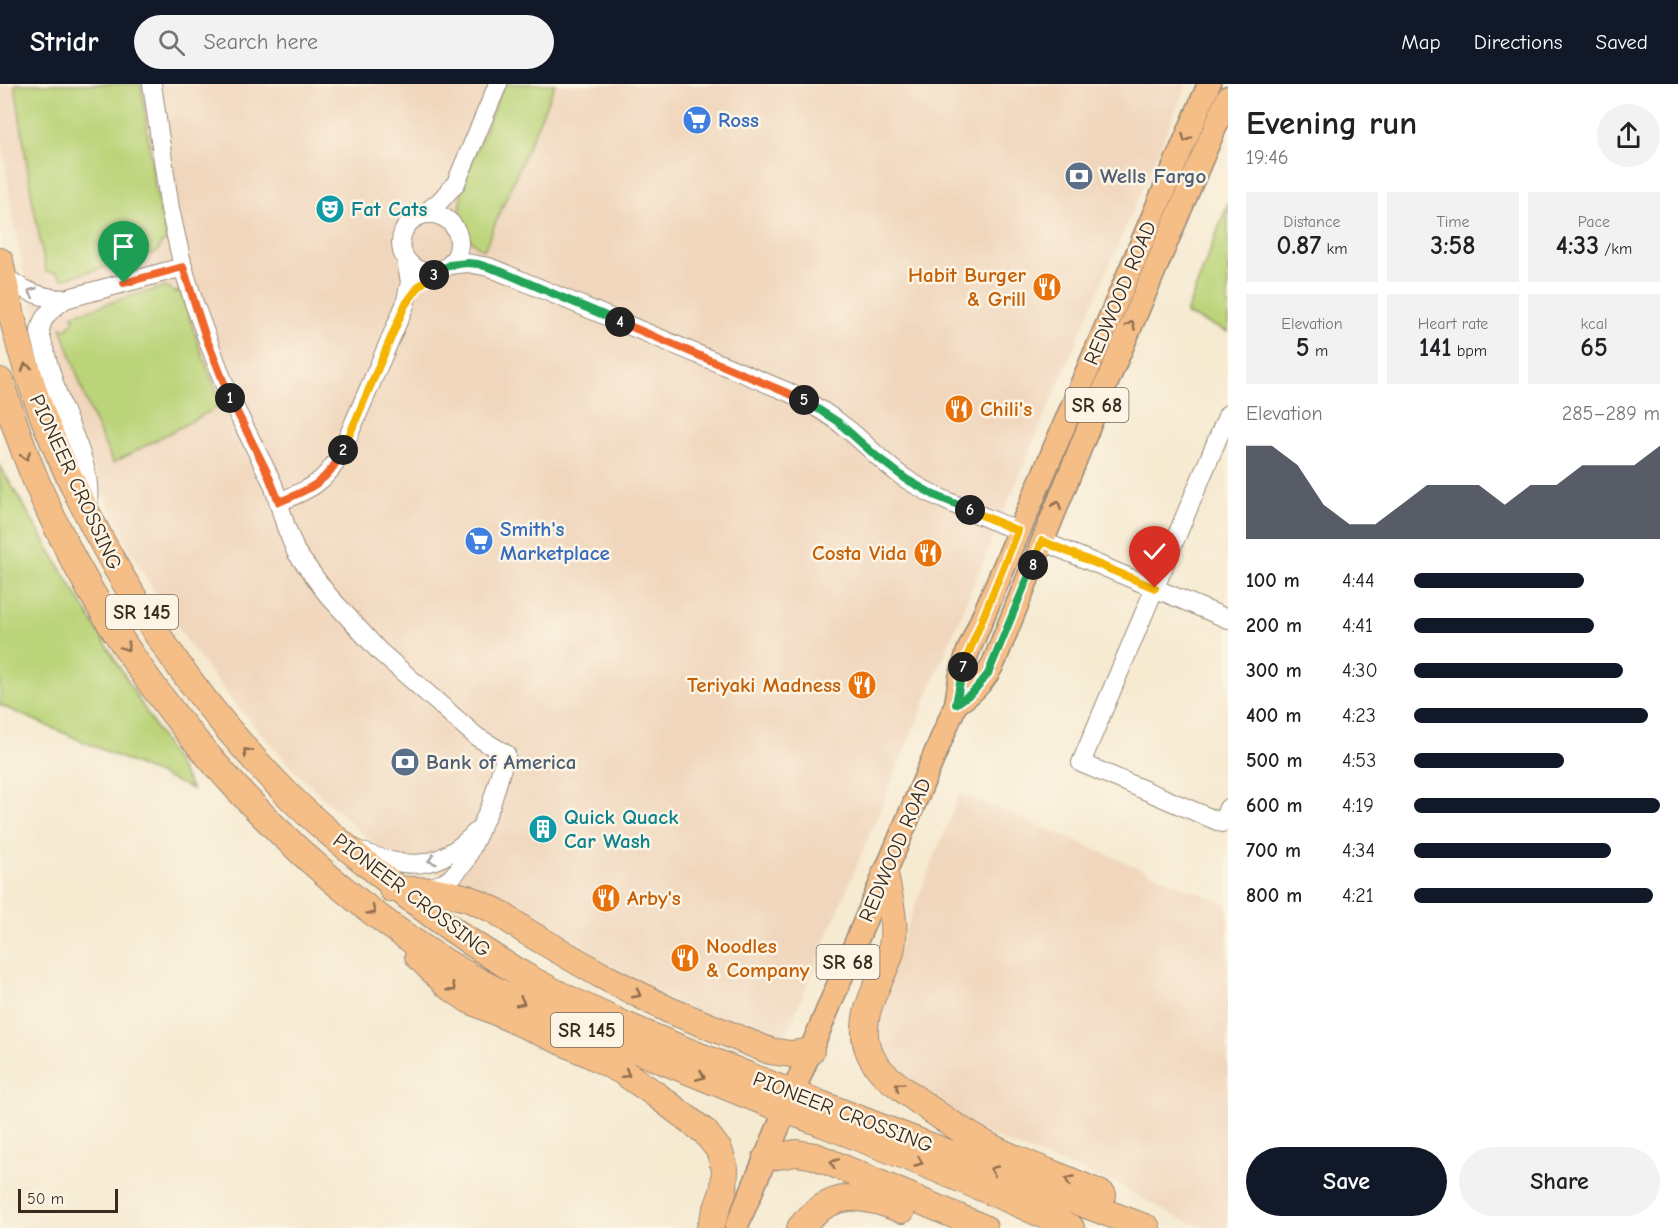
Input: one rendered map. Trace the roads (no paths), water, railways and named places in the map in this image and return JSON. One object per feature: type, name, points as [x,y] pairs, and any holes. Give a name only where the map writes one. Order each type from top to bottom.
[{"type":"highway","name":"PIONEER CROSSING","points":[[1,268],[20,346],[38,404],[55,447],[108,556],[133,599],[168,652],[234,737],[289,796],[341,844],[410,890],[461,937],[572,1001],[1071,1228]]},
{"type":"highway","name":"PIONEER CROSSING","points":[[0,381],[23,450],[55,524],[94,596],[173,714],[260,811],[324,873],[398,931],[462,972],[529,1006],[790,1102],[1147,1228]]},
{"type":"highway","points":[[144,673],[306,836],[344,871],[365,882],[410,890],[457,884],[489,908],[599,974],[696,1022],[770,1051],[791,1054],[811,1051]]},
{"type":"highway","points":[[885,874],[893,918],[893,943],[869,1007],[865,1028],[869,1052],[878,1068],[927,1107],[994,1149],[1103,1195],[1157,1228]]},
{"type":"highway","points":[[457,884],[463,908],[475,919],[590,987],[622,1010],[648,1035]]},
{"type":"highway","points":[[398,931],[426,964],[456,992],[623,1072],[705,1132],[719,1150],[725,1169],[724,1189],[710,1228]]},
{"type":"highway","points":[[766,1158],[796,1153],[815,1156],[984,1228]]},
{"type":"highway","points":[[800,1228],[823,1207],[842,1199],[861,1197],[882,1202],[946,1228]]},
{"type":"main road","name":"REDWOOD ROAD","points":[[736,1228],[956,704],[967,654],[1209,84]]},
{"type":"main road","name":"REDWOOD ROAD","points":[[956,704],[973,692],[988,674],[1096,409],[1228,97]]},
{"type":"street","points":[[152,84],[165,184],[183,267],[194,303],[217,366],[270,478],[296,552],[327,594],[379,651],[463,725],[484,742],[506,754],[491,805],[457,884]]},
{"type":"street","points":[[405,305],[420,285],[445,268],[458,253],[454,205],[456,183],[498,84]]},
{"type":"street","points":[[279,502],[312,487],[327,476],[334,466],[405,305],[410,282],[401,246],[403,232],[411,220],[424,214],[440,201],[456,183]]},
{"type":"street","points":[[424,214],[443,216],[451,222],[470,253],[489,267]]},
{"type":"street","points":[[406,260],[413,267],[431,272],[467,263],[489,267],[807,401],[838,422],[906,479],[934,495],[1018,531]]},
{"type":"street","points":[[1,268],[19,287],[49,298],[65,298],[183,267]]},
{"type":"street","points":[[65,298],[45,315],[40,326],[40,333],[54,384],[86,467],[89,485],[87,514]]},
{"type":"street","points":[[1225,816],[1081,763],[1228,414]]},
{"type":"street","points":[[1042,541],[1228,619]]},
{"type":"street","points":[[341,844],[389,861],[417,864],[435,861],[442,857],[457,848],[480,828]]},
{"type":"place","name":"Ross","points":[[697,120]]},
{"type":"place","name":"Wells Fargo","points":[[1079,176]]},
{"type":"place","name":"Fat Cats","points":[[330,209]]},
{"type":"place","name":"Habit Burger & Grill","points":[[1047,287]]},
{"type":"place","name":"Chili's","points":[[959,409]]},
{"type":"place","name":"Smith's Marketplace","points":[[479,541]]},
{"type":"place","name":"Costa Vida","points":[[928,553]]},
{"type":"place","name":"Teriyaki Madness","points":[[862,685]]},
{"type":"place","name":"Bank of America","points":[[405,762]]},
{"type":"place","name":"Quick Quack Car Wash","points":[[543,829]]},
{"type":"place","name":"Arby's","points":[[606,898]]},
{"type":"place","name":"Noodles & Company","points":[[685,958]]}]
